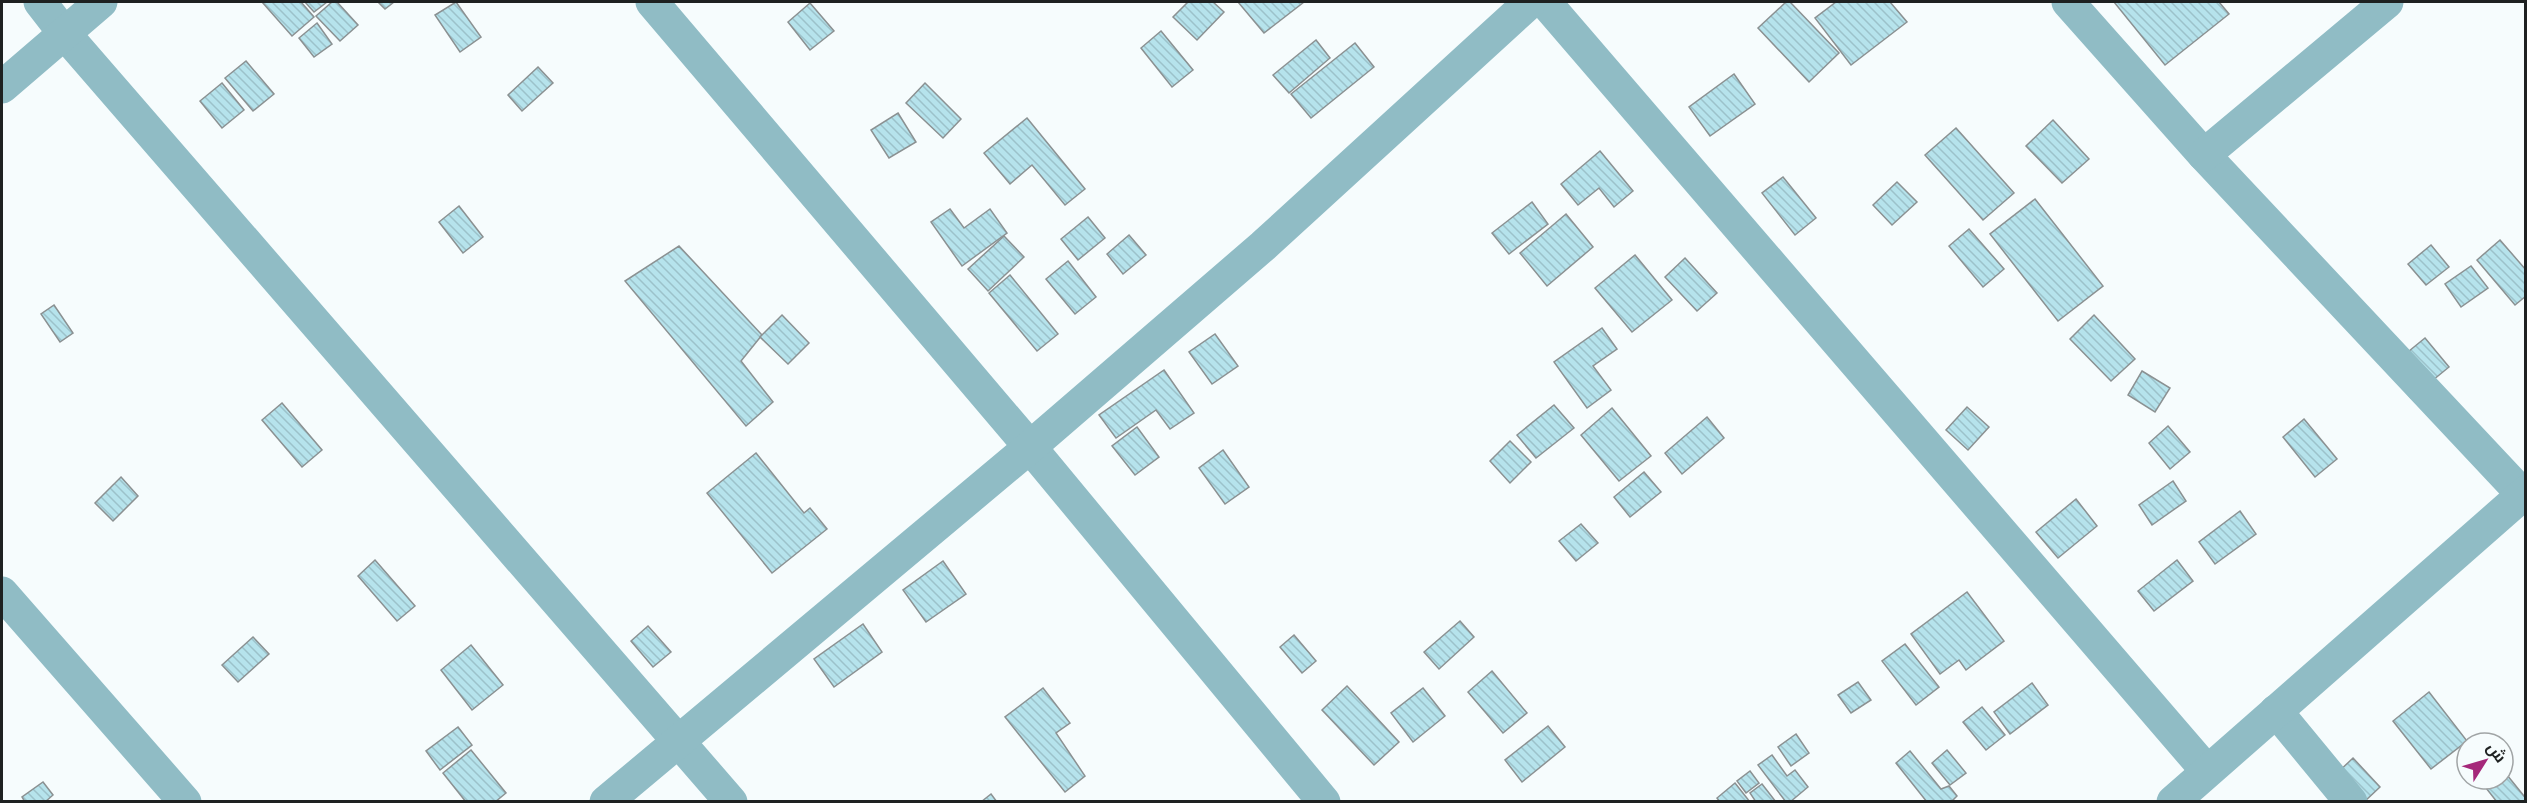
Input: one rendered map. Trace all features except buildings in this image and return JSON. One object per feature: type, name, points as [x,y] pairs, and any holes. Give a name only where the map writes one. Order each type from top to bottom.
[{"type":"street","points":[[40,2],[64,33],[730,801]]},
{"type":"street","points":[[2,87],[101,2]]},
{"type":"street","points":[[652,2],[1030,447],[1324,801]]},
{"type":"street","points":[[606,801],[680,742],[1030,447],[1263,246],[1530,2]]},
{"type":"street","points":[[1545,2],[2207,771]]},
{"type":"street","points":[[2068,2],[2204,155],[2524,495],[2173,801]]},
{"type":"street","points":[[2204,155],[2386,2]]},
{"type":"street","points":[[2,593],[185,801]]},
{"type":"street","points":[[2276,711],[2351,801]]}]
